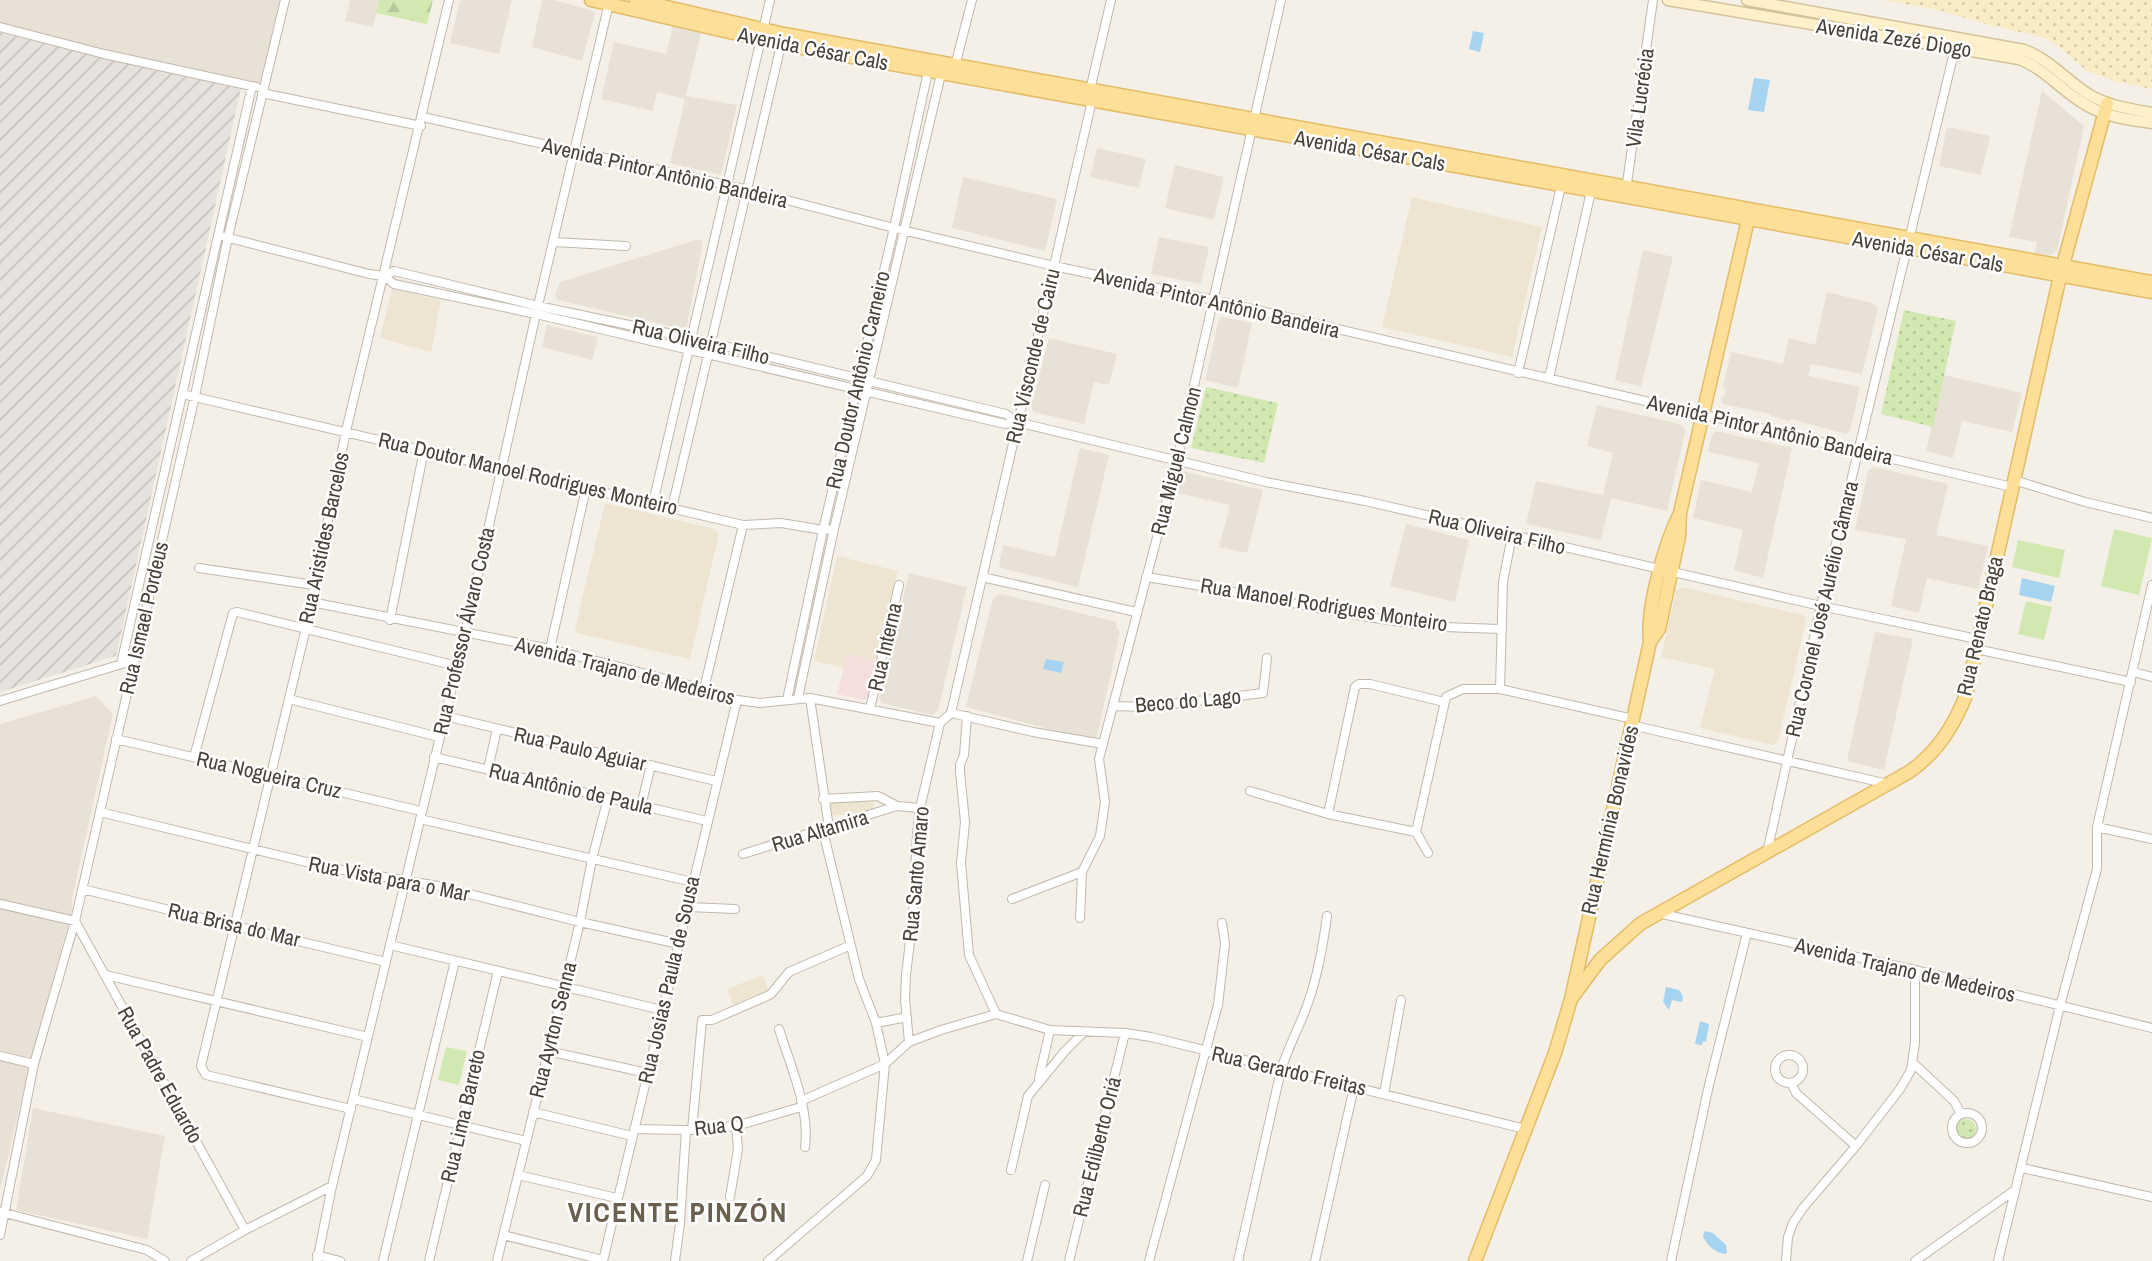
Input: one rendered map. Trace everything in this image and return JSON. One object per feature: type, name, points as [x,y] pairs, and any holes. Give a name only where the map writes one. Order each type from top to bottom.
[{"type":"main road","name":"Avenida César Cals","points":[[591,0],[783,39],[2061,271],[2152,292]]},
{"type":"main road","name":"Avenida César Cals","points":[[636,0],[762,35]]},
{"type":"main road","name":"Avenida Zezé Diogo","points":[[1668,0],[1956,43],[2031,64],[2045,71],[2086,105],[2105,109]]},
{"type":"main road","points":[[1747,0],[1956,43]]},
{"type":"main road","points":[[2105,109],[2152,113]]},
{"type":"main road","points":[[2105,109],[2152,123]]},
{"type":"main road","name":"Rua Renato Braga","points":[[1571,999],[1600,960],[1620,940],[1658,913],[1916,768],[1946,736],[1966,695],[2061,271],[2105,109]]},
{"type":"main road","name":"Rua Hermínia Bonavides","points":[[1475,1261],[1555,1053],[1571,999],[1650,642],[1648,626],[1667,570],[1669,536],[1680,513],[1749,214]]},
{"type":"main road","name":"Avenida César Cals","points":[[2061,271],[2152,282]]},
{"type":"street","name":"Rua Ismael Pordeus","points":[[0,1235],[2,1212],[34,1064],[75,921],[195,396],[228,237],[285,0]]},
{"type":"street","name":"Rua Aristides Barcelos","points":[[351,1109],[206,1075],[201,1066],[306,628],[346,430],[449,0]]},
{"type":"street","points":[[653,503],[770,0]]},
{"type":"street","name":"Rua Doutor Antônio Carneiro","points":[[787,700],[822,530],[909,160],[940,67],[972,0]]},
{"type":"street","name":"Rua Visconde de Cairu","points":[[951,713],[1054,266],[1111,0]]},
{"type":"street","name":"Rua Miguel Calmon","points":[[1080,918],[1082,872],[1101,831],[1105,802],[1099,759],[1177,461],[1281,0]]},
{"type":"street","name":"Vila Lucrécia","points":[[1626,191],[1653,0]]},
{"type":"street","name":"Rua Professor Álvaro Costa","points":[[317,1258],[331,1186],[466,633],[537,310],[609,2]]},
{"type":"street","name":"Avenida Pintor Antônio Bandeira","points":[[0,27],[262,90],[574,151],[727,185],[904,231],[1214,300],[1858,452],[2013,483],[2152,518]]},
{"type":"street","points":[[672,508],[783,39]]},
{"type":"street","name":"Rua Coronel José Aurélio Câmara","points":[[1767,853],[1821,606],[1956,43]]},
{"type":"street","name":"Rua Doutor Antônio Carneiro","points":[[798,698],[834,529],[921,163],[940,67]]},
{"type":"street","name":"Rua Ismael Pordeus","points":[[121,664],[251,86]]},
{"type":"street","points":[[909,160],[921,163]]},
{"type":"street","points":[[1518,373],[1562,181]]},
{"type":"street","points":[[1549,378],[1593,185]]},
{"type":"street","name":"Rua Oliveira Filho","points":[[218,235],[384,276],[394,284],[691,338],[1006,414],[1017,422],[1177,461],[1667,570],[2131,682]]},
{"type":"street","points":[[554,242],[625,246]]},
{"type":"street","name":"Rua Oliveira Filho","points":[[537,310],[688,351],[866,393],[1005,424],[1017,422]]},
{"type":"street","points":[[899,400],[902,389]]},
{"type":"street","name":"Rua Doutor Manoel Rodrigues Monteiro","points":[[182,394],[346,430],[743,525],[781,523],[822,530],[834,529]]},
{"type":"street","points":[[937,408],[939,398]]},
{"type":"street","points":[[390,620],[424,450]]},
{"type":"street","points":[[838,465],[849,467]]},
{"type":"street","points":[[550,649],[586,488]]},
{"type":"street","points":[[828,506],[839,509]]},
{"type":"street","points":[[704,689],[743,525]]},
{"type":"street","points":[[1500,689],[1503,582],[1512,536]]},
{"type":"street","points":[[199,568],[314,585]]},
{"type":"street","points":[[982,577],[1136,612]]},
{"type":"street","name":"Rua Manoel Rodrigues Monteiro","points":[[1146,577],[1387,620],[1436,626],[1502,629]]},
{"type":"street","name":"Rua Interna","points":[[870,708],[899,585]]},
{"type":"street","points":[[1998,1261],[2060,1006],[2097,869],[2097,827],[2152,585]]},
{"type":"street","name":"Avenida Trajano de Medeiros","points":[[311,602],[390,620],[550,649],[737,700],[760,704],[810,698],[940,723]]},
{"type":"street","points":[[194,757],[233,614],[237,612],[457,666]]},
{"type":"street","name":"Beco do Lago","points":[[1112,706],[1147,707],[1263,693],[1267,658]]},
{"type":"street","points":[[0,701],[135,660]]},
{"type":"street","points":[[2133,673],[2152,677]]},
{"type":"street","points":[[1328,814],[1355,687],[1364,683],[1444,702]]},
{"type":"street","points":[[1428,853],[1416,832],[1444,702],[1446,697],[1463,689],[1500,689],[1888,785]]},
{"type":"street","points":[[774,1259],[862,1182],[872,1169],[878,1144],[885,1064],[876,1023],[859,979],[826,829],[810,698]]},
{"type":"street","points":[[289,699],[439,737]]},
{"type":"street","name":"Rua Josias Paula de Sousa","points":[[603,1261],[737,700]]},
{"type":"street","points":[[940,723],[951,713],[1103,744]]},
{"type":"street","name":"Rua Paulo Aguiar","points":[[445,716],[716,781]]},
{"type":"street","points":[[909,1042],[996,1014],[971,962],[965,917],[961,863],[965,822],[960,765],[964,755],[967,716]]},
{"type":"street","name":"Rua Santo Amaro","points":[[909,1042],[906,975],[913,916],[914,862],[920,807],[940,723]]},
{"type":"street","points":[[488,769],[497,729]]},
{"type":"street","name":"Rua Nogueira Cruz","points":[[116,739],[271,775],[592,859],[693,882]]},
{"type":"street","name":"Rua Antônio de Paula","points":[[434,757],[707,821]]},
{"type":"street","points":[[641,806],[651,765]]},
{"type":"street","points":[[1250,791],[1328,814],[1416,832]]},
{"type":"street","points":[[823,799],[878,796],[897,806],[920,807]]},
{"type":"street","name":"Rua Ayrton Senna","points":[[497,1261],[608,798]]},
{"type":"street","name":"Rua Altamira","points":[[743,854],[897,806]]},
{"type":"street","name":"Rua Vista para o Mar","points":[[100,813],[253,850],[438,886],[679,944]]},
{"type":"street","points":[[2097,827],[2152,839]]},
{"type":"street","points":[[1012,899],[1082,872]]},
{"type":"street","name":"Rua Brisa do Mar","points":[[82,889],[386,962]]},
{"type":"street","points":[[0,904],[75,921]]},
{"type":"street","points":[[688,907],[735,909]]},
{"type":"street","name":"Avenida Trajano de Medeiros","points":[[1658,913],[1915,970],[2152,1028]]},
{"type":"street","points":[[1238,1261],[1280,1070],[1320,965],[1327,916]]},
{"type":"street","name":"Rua Padre Eduardo","points":[[75,921],[245,1230]]},
{"type":"street","points":[[1149,1261],[1218,1005],[1224,959],[1225,937],[1222,923]]},
{"type":"street","points":[[1671,1261],[1709,1085],[1747,933]]},
{"type":"street","points":[[675,1261],[702,1020],[712,1020],[771,994],[789,972],[851,945]]},
{"type":"street","points":[[390,946],[662,1010]]},
{"type":"street","points":[[383,1261],[455,961]]},
{"type":"street","points":[[1786,1261],[1788,1237],[1793,1223],[1900,1089],[1913,1063],[1915,970]]},
{"type":"street","name":"Rua Lima Barreto","points":[[429,1261],[498,971]]},
{"type":"street","points":[[106,975],[368,1037]]},
{"type":"street","points":[[1384,1094],[1401,1000]]},
{"type":"street","name":"Rua Gerardo Freitas","points":[[996,1014],[1050,1030],[1125,1033],[1151,1037],[1525,1129]]},
{"type":"street","points":[[876,1023],[907,1017]]},
{"type":"street","points":[[779,1028],[801,1104],[805,1147]]},
{"type":"street","points":[[1039,1081],[1050,1030]]},
{"type":"street","points":[[1011,1170],[1024,1102],[1039,1081],[1084,1032]]},
{"type":"street","name":"Rua Edilberto Oriá","points":[[1069,1261],[1125,1033]]},
{"type":"street","name":"Rua Q","points":[[533,1112],[633,1133],[736,1126],[801,1104],[885,1064],[909,1042]]},
{"type":"street","points":[[548,1051],[647,1073]]},
{"type":"street","points":[[0,1056],[34,1064]]},
{"type":"street","points":[[1913,1063],[1954,1101],[1961,1114]]},
{"type":"street","points":[[1791,1083],[1796,1093],[1856,1146]]},
{"type":"street","points":[[1315,1261],[1354,1087]]},
{"type":"street","points":[[353,1100],[526,1141]]},
{"type":"street","points":[[730,1198],[738,1149],[736,1126]]},
{"type":"street","points":[[2022,1168],[2152,1197]]},
{"type":"street","points":[[518,1175],[617,1198]]},
{"type":"street","points":[[1027,1261],[1045,1185]]},
{"type":"street","points":[[191,1261],[331,1186]]},
{"type":"street","points":[[1915,1261],[2015,1190]]},
{"type":"street","points":[[2,1212],[147,1250],[165,1261]]},
{"type":"street","points":[[503,1235],[603,1261]]},
{"type":"street","points":[[317,1258],[340,1261]]},
{"type":"shaded area","points":[[0,0],[284,0],[265,84],[0,28]]},
{"type":"shaded area","points":[[350,0],[379,0],[373,27],[345,21]]},
{"type":"shaded area","points":[[460,0],[512,0],[499,54],[450,43]]},
{"type":"shaded area","points":[[542,0],[554,0],[595,13],[582,61],[532,47]]},
{"type":"shaded area","points":[[673,26],[701,33],[686,96],[737,105],[721,175],[670,163],[685,99],[657,92],[653,111],[601,99],[614,42],[666,54]]},
{"type":"shaded area","points":[[0,33],[241,88],[116,656],[0,692]]},
{"type":"shaded area","points":[[2042,91],[2084,126],[2057,251],[2051,255],[2035,253],[2037,242],[2009,237]]},
{"type":"shaded area","points":[[1947,127],[1990,136],[1981,175],[1939,166]]},
{"type":"shaded area","points":[[1097,148],[1146,159],[1139,188],[1090,177]]},
{"type":"shaded area","points":[[1175,165],[1224,177],[1214,220],[1165,208]]},
{"type":"shaded area","points":[[963,177],[1057,199],[1045,251],[952,228]]},
{"type":"shaded area","points":[[1412,197],[1542,227],[1512,357],[1382,327]]},
{"type":"shaded area","points":[[1159,237],[1209,247],[1201,284],[1151,274]]},
{"type":"shaded area","points":[[699,239],[703,242],[686,330],[558,300],[555,295],[560,282]]},
{"type":"shaded area","points":[[1643,250],[1673,257],[1641,387],[1615,380]]},
{"type":"shaded area","points":[[392,289],[441,300],[431,352],[380,338]]},
{"type":"shaded area","points":[[1827,292],[1875,304],[1878,308],[1862,374],[1811,364],[1808,376],[1860,387],[1850,431],[1846,434],[1722,404],[1731,352],[1783,364],[1789,338],[1815,345]]},
{"type":"shaded area","points":[[1223,317],[1252,323],[1238,388],[1205,380],[1219,319]]},
{"type":"shaded area","points":[[547,325],[598,337],[592,360],[542,347]]},
{"type":"shaded area","points":[[1049,338],[1117,354],[1109,385],[1094,382],[1084,424],[1034,412],[1031,407]]},
{"type":"shaded area","points":[[1944,375],[2022,393],[2012,432],[1962,421],[1953,458],[1926,451]]},
{"type":"shaded area","points":[[1597,405],[1680,424],[1684,428],[1667,511],[1611,498],[1601,540],[1526,524],[1536,481],[1603,495],[1613,453],[1587,446]]},
{"type":"shaded area","points":[[1716,431],[1792,448],[1763,578],[1734,570],[1743,530],[1693,518],[1701,480],[1752,492],[1759,463],[1708,452],[1712,435]]},
{"type":"shaded area","points":[[1080,448],[1109,455],[1078,587],[1001,568],[999,565],[1003,545],[1055,557]]},
{"type":"shaded area","points":[[1874,467],[1948,484],[1936,535],[1988,546],[1978,589],[1927,578],[1919,613],[1891,606],[1906,539],[1855,530],[1868,471]]},
{"type":"shaded area","points":[[1182,471],[1263,490],[1247,553],[1219,547],[1230,505],[1177,493]]},
{"type":"shaded area","points":[[605,503],[715,529],[719,534],[690,659],[577,633],[575,629]]},
{"type":"shaded area","points":[[1406,524],[1469,540],[1455,602],[1390,586]]},
{"type":"shaded area","points":[[837,556],[898,571],[876,661],[848,654],[844,668],[814,661]]},
{"type":"shaded area","points":[[909,573],[967,587],[938,711],[932,715],[882,703],[879,698]]},
{"type":"shaded area","points":[[1682,587],[1803,615],[1806,620],[1778,741],[1773,745],[1700,728],[1715,669],[1661,657],[1676,591]]},
{"type":"shaded area","points":[[1001,594],[1117,622],[1116,627],[1120,632],[1097,737],[1090,740],[966,707],[993,598]]},
{"type":"shaded area","points":[[1875,632],[1913,639],[1884,770],[1847,761]]},
{"type":"shaded area","points":[[847,654],[876,661],[868,697],[863,700],[837,694]]},
{"type":"shaded area","points":[[96,696],[113,714],[72,899],[72,910],[34,1048],[0,1190],[0,724]]},
{"type":"shaded area","points":[[873,797],[874,812],[828,816],[826,801]]},
{"type":"shaded area","points":[[763,975],[770,994],[734,1008],[727,989]]},
{"type":"shaded area","points":[[33,1108],[165,1136],[147,1239],[16,1210]]},
{"type":"green space","points":[[379,0],[433,0],[427,24],[376,13]]},
{"type":"green space","points":[[1904,310],[1956,321],[1933,427],[1881,414]]},
{"type":"green space","points":[[1206,387],[1278,403],[1264,463],[1191,448]]},
{"type":"green space","points":[[2114,529],[2152,538],[2139,595],[2101,586]]},
{"type":"green space","points":[[2018,540],[2065,550],[2059,578],[2012,567]]},
{"type":"green space","points":[[2026,601],[2052,607],[2044,640],[2018,634]]},
{"type":"green space","points":[[446,1047],[467,1051],[459,1085],[438,1080]]},
{"type":"green space","points":[[1966,1119],[1973,1122],[1976,1129],[1973,1136],[1966,1139],[1959,1136],[1956,1129],[1959,1122]]},
{"type":"sand","points":[[1883,0],[2152,0],[2152,89],[2118,82],[2087,71],[2045,38],[1939,10]]},
{"type":"water","points":[[1473,31],[1484,33],[1480,52],[1469,49]]},
{"type":"water","points":[[1754,78],[1770,80],[1764,112],[1748,110]]},
{"type":"water","points":[[2022,578],[2055,586],[2051,602],[2019,595]]},
{"type":"water","points":[[1046,659],[1064,662],[1061,673],[1043,669]]},
{"type":"water","points":[[1666,987],[1679,990],[1683,996],[1682,1002],[1672,1000],[1669,1010],[1663,1002]]},
{"type":"water","points":[[1700,1021],[1709,1024],[1706,1042],[1703,1041],[1702,1045],[1695,1044]]},
{"type":"water","points":[[1705,1231],[1713,1233],[1726,1245],[1727,1253],[1717,1251],[1708,1244],[1703,1235]]},
{"type":"district","name":"VICENTE PINZÓN","points":[[678,1212]]}]
